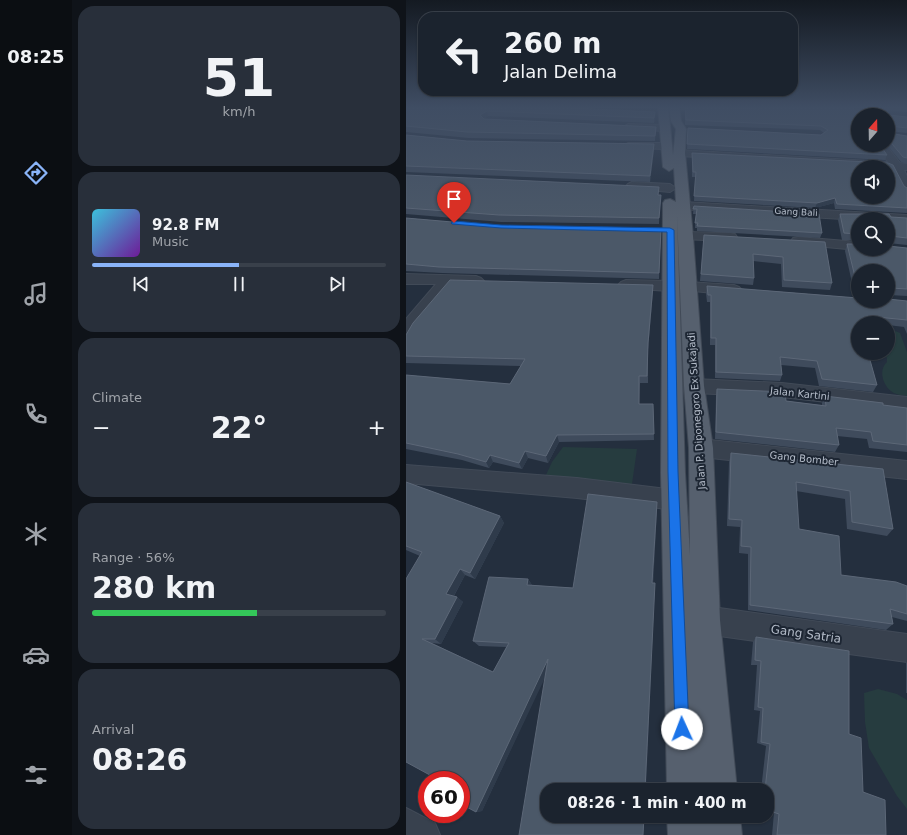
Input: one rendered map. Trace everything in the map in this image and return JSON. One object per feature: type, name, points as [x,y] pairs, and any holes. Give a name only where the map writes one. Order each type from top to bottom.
[{"type":"main road","points":[[671,145],[671,232],[679,286],[675,500],[696,699],[686,783]]},
{"type":"main road","points":[[671,232],[684,206],[674,145]]},
{"type":"main road","name":"Jalan P. Diponegoro Ex Sukajadi","points":[[679,286],[694,386],[701,448],[705,620],[696,699],[717,783]]},
{"type":"main road","points":[[686,823],[687,835]]},
{"type":"main road","points":[[722,823],[723,835]]},
{"type":"street","points":[[789,145],[902,166]]},
{"type":"street","points":[[888,152],[902,166],[907,188]]},
{"type":"street","points":[[623,186],[670,188]]},
{"type":"street","name":"Gang Bali","points":[[684,206],[907,219]]},
{"type":"street","points":[[671,232],[744,238]]},
{"type":"street","points":[[785,240],[851,245]]},
{"type":"street","points":[[406,279],[490,282]]},
{"type":"street","points":[[406,330],[448,280]]},
{"type":"street","points":[[608,284],[679,286],[750,291]]},
{"type":"street","name":"Jalan Kartini","points":[[694,386],[782,390],[907,404]]},
{"type":"street","name":"Gang Bomber","points":[[701,448],[857,463],[907,470]]},
{"type":"street","points":[[406,474],[577,488],[675,500]]},
{"type":"street","name":"Gang Satria","points":[[705,620],[907,648]]},
{"type":"street","points":[[406,825],[424,835]]},
{"type":"green space","points":[[895,331],[900,333],[907,352],[907,396],[899,395],[893,392],[886,385],[882,373],[884,365],[887,360],[895,360]]},
{"type":"green space","points":[[563,447],[637,449],[632,484],[546,475],[552,462]]},
{"type":"green space","points":[[878,689],[897,694],[907,700],[907,809],[897,796],[869,748],[865,722],[864,693]]},
{"type":"building","points":[[406,145],[654,145],[650,176],[406,166]]},
{"type":"building","points":[[705,145],[851,145],[851,152],[885,152],[887,155]]},
{"type":"building","points":[[895,145],[907,145],[907,158],[903,157],[895,147]]},
{"type":"building","points":[[692,153],[851,161],[851,204],[895,204],[895,169],[904,186],[907,188],[907,208],[837,204],[835,198],[817,203],[694,196],[696,172],[693,172]]},
{"type":"building","points":[[406,175],[659,187],[658,195],[661,195],[659,218],[499,215],[406,208]]},
{"type":"building","points":[[694,206],[819,214],[822,233],[697,226],[698,223],[695,223],[697,209],[693,209]]},
{"type":"building","points":[[840,214],[851,214],[851,234],[844,233]]},
{"type":"building","points":[[895,217],[907,218],[907,238],[895,237]]},
{"type":"building","points":[[406,218],[499,226],[661,229],[659,273],[439,267],[406,264]]},
{"type":"building","points":[[704,235],[825,242],[832,283],[784,280],[783,257],[753,254],[754,278],[701,274]]},
{"type":"building","points":[[847,244],[851,244],[851,256],[895,256],[895,247],[907,248],[907,289],[895,288],[895,264],[852,264]]},
{"type":"building","points":[[450,280],[653,285],[647,376],[639,376],[639,404],[653,404],[654,434],[557,435],[546,456],[525,451],[519,463],[490,455],[486,462],[458,454],[406,443],[406,375],[510,384],[525,359],[406,356],[406,335],[413,323]]},
{"type":"building","points":[[707,286],[851,297],[851,308],[895,308],[895,300],[907,301],[907,320],[895,319],[895,316],[851,316],[851,360],[870,360],[877,385],[822,379],[817,361],[780,357],[782,375],[716,372],[716,338],[711,338],[711,295],[708,295]]},
{"type":"building","points":[[717,389],[785,392],[786,401],[826,406],[825,396],[883,403],[883,405],[907,408],[907,445],[873,441],[871,432],[836,428],[839,445],[716,432]]},
{"type":"building","points":[[731,453],[883,469],[893,529],[852,522],[850,491],[796,482],[799,529],[839,536],[841,575],[896,582],[907,586],[907,614],[890,609],[893,624],[750,605],[751,547],[741,546],[742,520],[729,519]]},
{"type":"building","points":[[406,482],[500,516],[470,573],[460,569],[446,594],[457,597],[435,639],[422,639],[493,672],[509,643],[473,641],[489,577],[528,579],[527,585],[573,588],[588,494],[657,502],[652,583],[655,583],[645,783],[540,783],[540,823],[644,823],[643,835],[519,835],[548,659],[476,812],[470,809],[470,771],[422,771],[406,762],[406,579],[422,552],[406,546]]},
{"type":"building","points":[[756,637],[849,651],[849,734],[861,738],[863,792],[885,800],[886,835],[777,835],[779,814],[774,812],[774,783],[766,783],[770,744],[761,742],[763,708],[758,707],[761,661],[755,660]]},
{"type":"route","points":[[454,223],[501,227],[670,230],[673,472],[682,729]]}]
